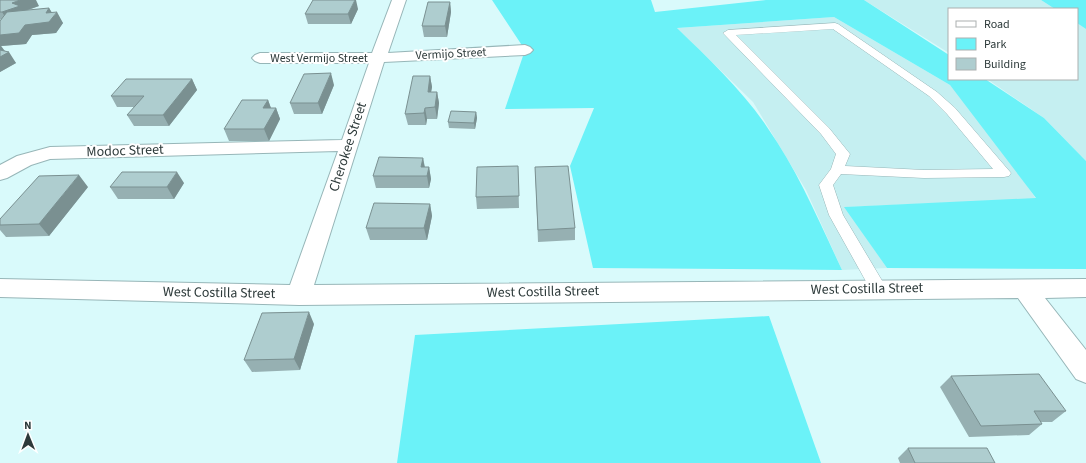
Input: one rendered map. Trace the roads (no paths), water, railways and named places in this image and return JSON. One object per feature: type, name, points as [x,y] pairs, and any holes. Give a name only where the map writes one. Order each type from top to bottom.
[{"type":"street","name":"Cherokee Street","points":[[299,294],[378,58],[399,0]]},
{"type":"street","name":"Vermijo Street","points":[[378,58],[525,50]]},
{"type":"street","name":"West Vermijo Street","points":[[260,58],[378,58]]},
{"type":"street","name":"Modoc Street","points":[[0,174],[8,168],[29,158],[50,153],[349,145]]},
{"type":"street","name":"West Costilla Street","points":[[0,288],[299,294],[1086,288]]},
{"type":"street","points":[[1024,288],[1086,371]]},
{"type":"lane","points":[[837,170],[924,174],[1004,173],[951,111],[933,94],[835,26],[728,33],[825,131],[842,154],[837,170],[826,185],[836,215],[879,289]]}]
